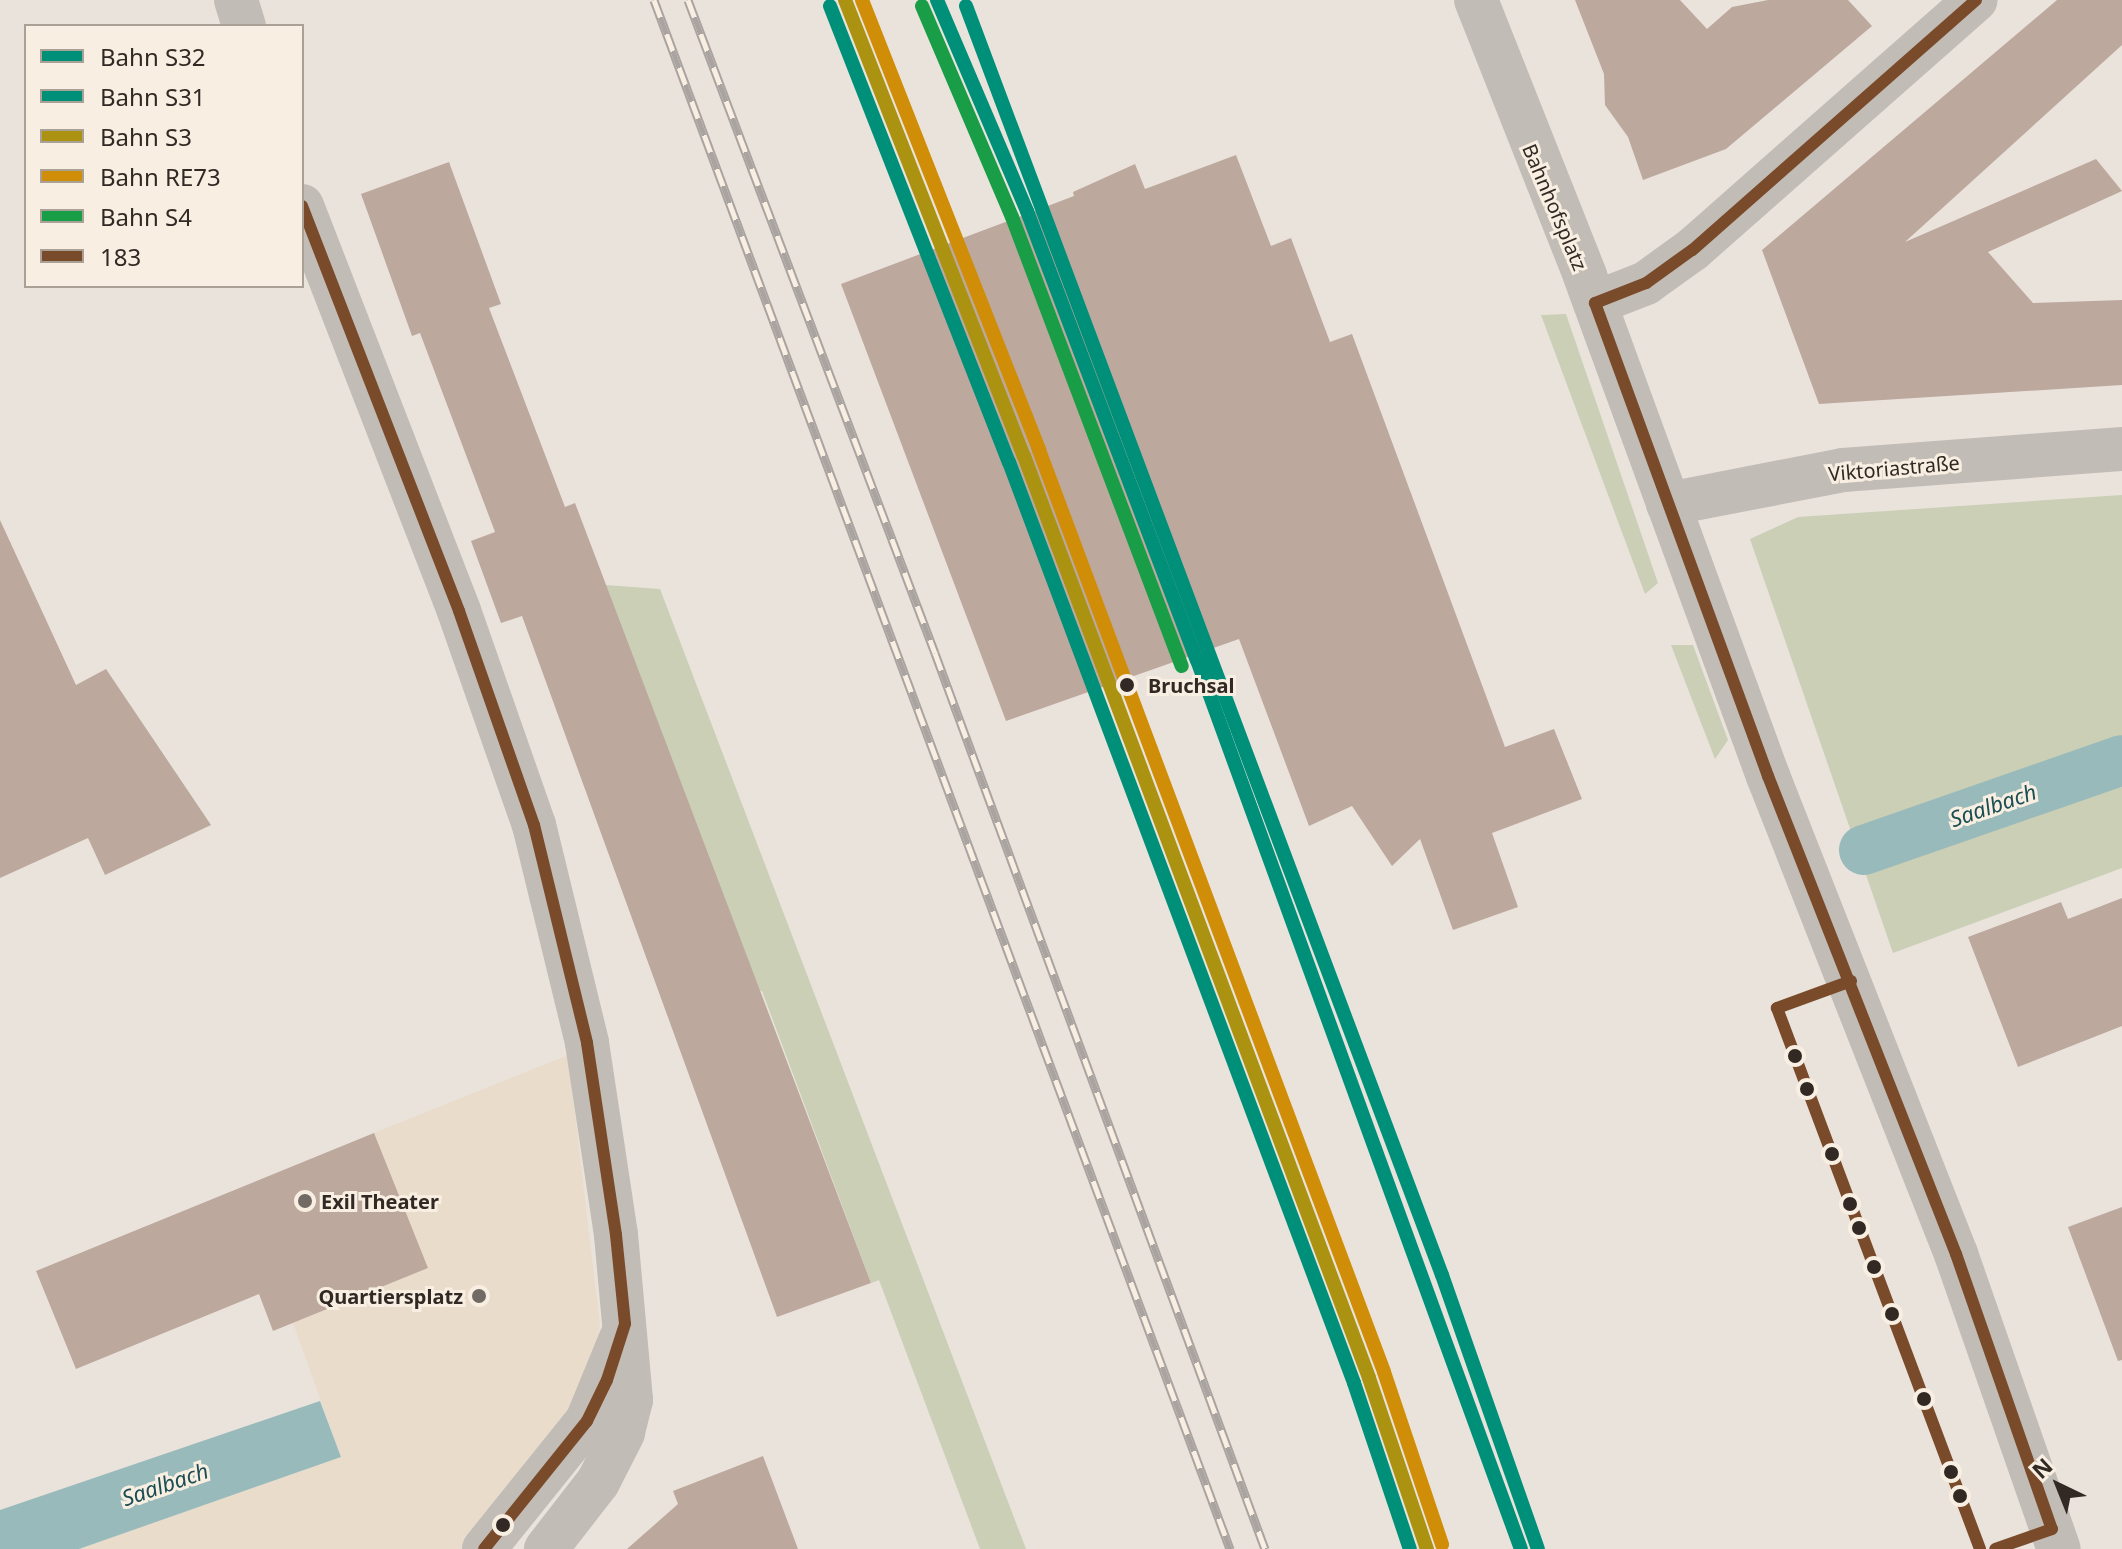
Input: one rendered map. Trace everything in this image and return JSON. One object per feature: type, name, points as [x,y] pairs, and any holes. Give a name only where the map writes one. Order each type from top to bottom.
[{"type":"street","points":[[236,0],[243,24]]},
{"type":"street","name":"Bahnhofsplatz","points":[[1476,0],[1595,303],[1784,818],[1956,1254],[2059,1549]]},
{"type":"street","points":[[1595,303],[1646,283],[1692,250],[1976,0]]},
{"type":"street","points":[[304,211],[459,611],[534,825],[587,1043],[625,1324],[631,1400],[623,1433],[598,1482],[546,1549]]},
{"type":"street","name":"Viktoriastraße","points":[[1668,504],[1843,470],[2122,449]]},
{"type":"street","points":[[484,1549],[587,1421],[625,1324]]},
{"type":"green space","points":[[1566,314],[1658,583],[1645,594],[1541,315]]},
{"type":"green space","points":[[2122,495],[2122,868],[1893,953],[1750,539],[1798,517]]},
{"type":"green space","points":[[605,585],[660,589],[1026,1549],[980,1549],[879,1280],[871,1283],[762,991],[756,991]]},
{"type":"green space","points":[[1671,645],[1693,645],[1728,740],[1715,759]]},
{"type":"shaded area","name":"Quartiersplatz","points":[[568,1055],[600,1325],[593,1378],[461,1549],[79,1549],[341,1457],[293,1323],[428,1268],[374,1133]]},
{"type":"water","points":[[320,1401],[341,1457],[79,1549],[0,1549],[0,1510]]},
{"type":"building","points":[[1575,0],[1680,0],[1707,29],[1732,7],[1768,0],[1848,0],[1872,26],[1726,149],[1643,180],[1628,137],[1605,105],[1604,74]]},
{"type":"building","points":[[2057,0],[2122,0],[2122,45],[1905,242],[2096,159],[2122,191],[1988,252],[2033,303],[2122,300],[2122,385],[1819,404],[1762,250]]},
{"type":"building","points":[[1236,155],[1271,246],[1291,238],[1330,342],[1352,334],[1505,747],[1554,729],[1582,799],[1492,833],[1518,907],[1453,930],[1420,839],[1392,866],[1352,806],[1309,826],[1239,639],[1006,721],[841,284],[1074,196],[1073,192],[1135,164],[1145,189]]},
{"type":"building","points":[[449,162],[501,304],[489,308],[565,507],[575,503],[871,1283],[777,1317],[522,616],[501,623],[471,541],[495,532],[420,333],[412,336],[361,194]]},
{"type":"building","points":[[0,520],[76,685],[106,669],[211,825],[105,875],[88,838],[0,878]]},
{"type":"building","points":[[2122,898],[2122,1026],[2018,1067],[1968,937],[2061,902],[2068,919]]},
{"type":"building","name":"Exil Theater","points":[[374,1133],[428,1268],[273,1331],[259,1294],[76,1369],[36,1271]]},
{"type":"building","points":[[2122,1207],[2122,1360],[2118,1361],[2068,1227]]},
{"type":"building","points":[[763,1456],[798,1549],[627,1549],[678,1504],[673,1491]]},
{"type":"waterway","name":"Saalbach","points":[[1864,850],[2122,760]]},
{"type":"railway","points":[[654,0],[1230,1549]]},
{"type":"railway","points":[[688,0],[935,653],[1265,1549]]},
{"type":"rail line","name":"S3","points":[[845,0],[1024,456],[1369,1378],[1427,1549]]},
{"type":"rail line","name":"RE73","points":[[862,0],[1039,450],[1384,1372],[1442,1544]]},
{"type":"rail line","name":"S32","points":[[937,0],[1027,211],[1197,660],[1521,1549]]},
{"type":"rail line","name":"S31","points":[[830,6],[1009,462],[1354,1383],[1410,1549]]},
{"type":"rail line","name":"S4","points":[[922,6],[1012,217],[1182,666]]},
{"type":"rail line","name":"S31","points":[[966,6],[1442,1275],[1538,1549]]},
{"type":"transit line","name":"183","points":[[1976,0],[1692,250],[1646,283],[1595,303],[1768,776],[1956,1254],[2052,1529],[1995,1549]]},
{"type":"transit line","name":"183","points":[[304,211],[459,611],[534,825],[587,1043],[616,1235],[625,1324],[607,1380],[587,1421],[484,1549]]},
{"type":"transit line","name":"183","points":[[1851,981],[1777,1008],[1980,1549]]},
{"type":"place","name":"Bruchsal","points":[[1127,685]]},
{"type":"place","name":"Exil Theater","points":[[305,1201]]},
{"type":"place","name":"Quartiersplatz","points":[[479,1296]]}]
